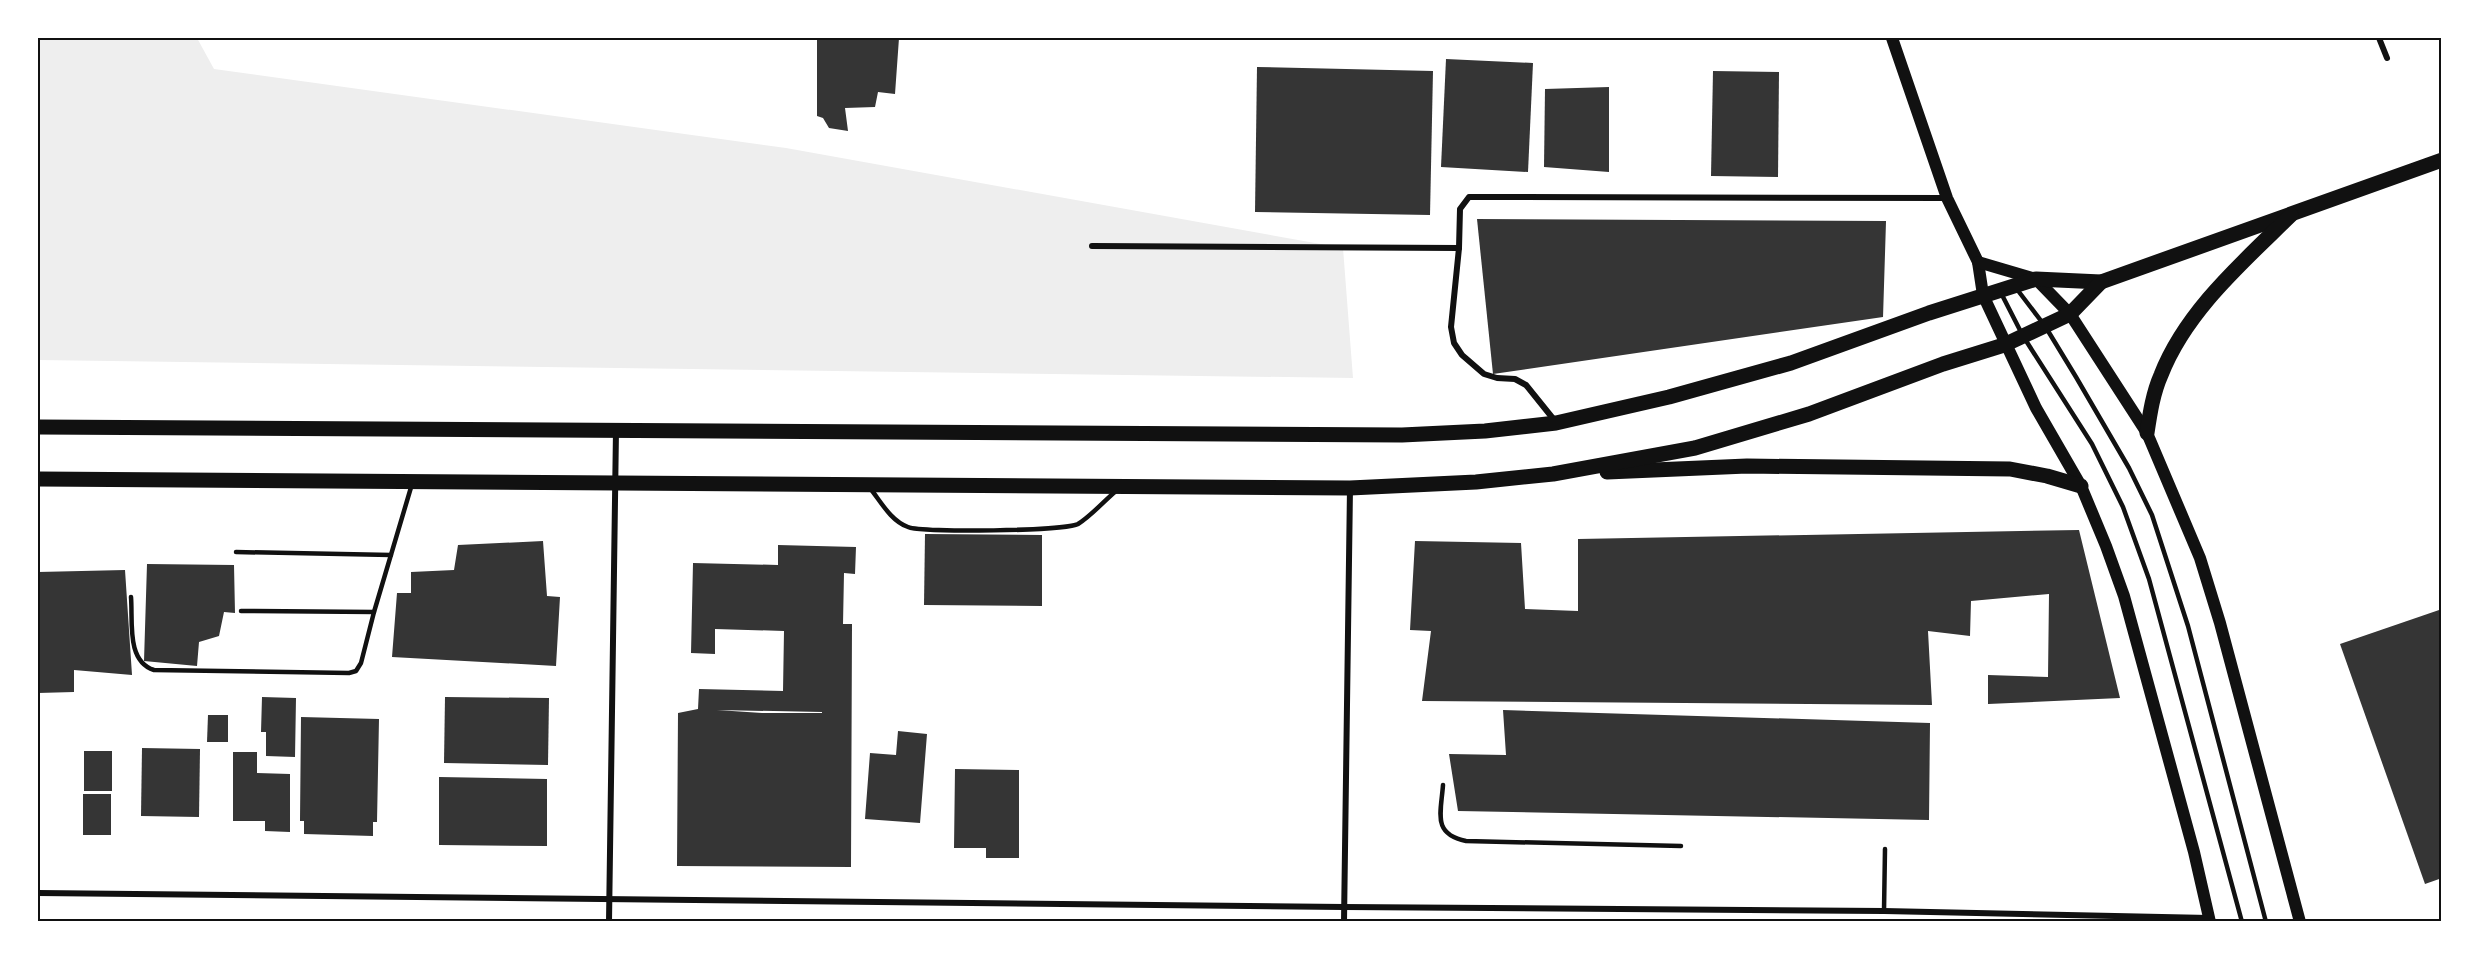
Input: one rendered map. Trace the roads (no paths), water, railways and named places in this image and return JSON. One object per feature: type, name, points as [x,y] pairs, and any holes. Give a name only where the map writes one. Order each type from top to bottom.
[{"type":"main road","points":[[1892,38],[1947,198],[1978,262],[1983,295],[2004,345],[2036,408],[2081,486],[2106,546],[2124,596],[2194,852],[2210,920]]},
{"type":"main road","points":[[1978,262],[2036,279],[2101,282],[2442,160]]},
{"type":"main road","points":[[2147,433],[2152,401],[2161,374],[2190,323],[2242,263],[2296,211]]},
{"type":"main road","points":[[38,427],[1402,435],[1485,431],[1556,423],[1669,397],[1791,363],[1983,295],[2036,279]]},
{"type":"main road","points":[[2036,279],[2070,314],[2147,433],[2200,558],[2220,623],[2300,921]]},
{"type":"main road","points":[[1553,474],[1695,448],[1809,414],[1943,364],[2004,345],[2070,314],[2101,282]]},
{"type":"main road","points":[[38,479],[1350,488],[1476,482],[1553,474],[1747,466],[2010,470],[2047,476],[2081,486]]},
{"type":"street","points":[[2379,38],[2387,58]]},
{"type":"street","points":[[1556,423],[1526,385],[1515,379],[1484,374],[1468,361],[1454,343],[1451,327],[1459,248],[1460,209],[1469,197],[1947,198]]},
{"type":"street","points":[[1092,246],[1459,248]]},
{"type":"street","points":[[609,921],[616,429]]},
{"type":"street","points":[[1344,921],[1350,488]]},
{"type":"street","points":[[38,893],[1344,908],[1884,911],[2210,920]]},
{"type":"lane","points":[[2007,288],[2045,326],[2129,468],[2152,515],[2188,626],[2266,921]]},
{"type":"lane","points":[[2007,288],[2023,336],[2092,444],[2123,507],[2149,579],[2242,921]]},
{"type":"lane","points":[[131,597],[137,658],[144,667],[154,670],[349,673],[356,671],[361,663],[413,482]]},
{"type":"lane","points":[[867,484],[898,522],[913,529],[925,530],[1020,530],[1072,526],[1081,522],[1120,487]]},
{"type":"lane","points":[[236,552],[391,555]]},
{"type":"lane","points":[[241,611],[374,612]]},
{"type":"lane","points":[[1443,785],[1440,824],[1444,831],[1455,839],[1681,846]]},
{"type":"lane","points":[[1884,849],[1884,911]]}]
